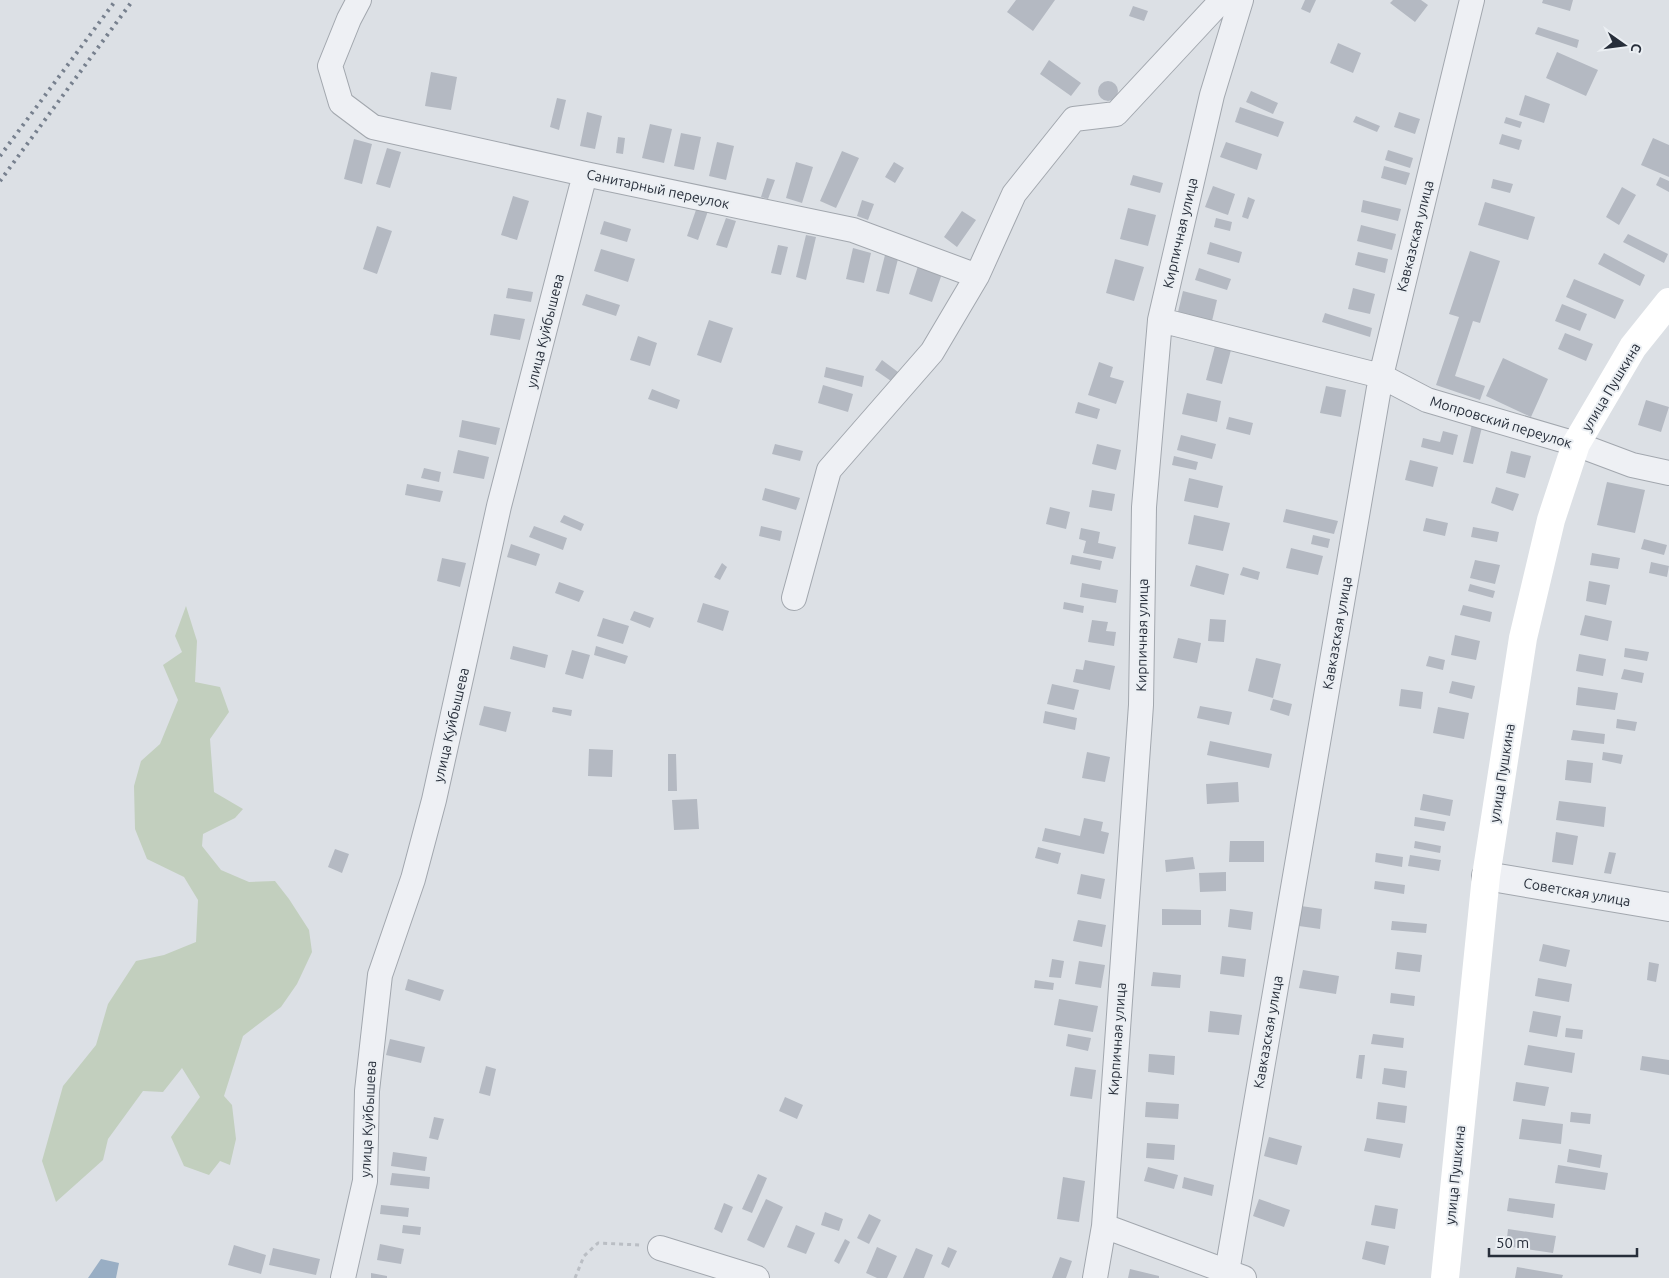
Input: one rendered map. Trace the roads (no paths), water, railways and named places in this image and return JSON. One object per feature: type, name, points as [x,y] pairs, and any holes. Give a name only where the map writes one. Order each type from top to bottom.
[{"type":"main road","name":"улица Пушкина","points":[[1445,1278],[1486,876],[1524,638],[1551,520],[1576,444],[1633,347],[1669,302]]},
{"type":"street","name":"Санитарный переулок","points":[[359,0],[349,19],[330,66],[342,103],[372,127],[853,230],[977,276]]},
{"type":"street","points":[[794,598],[829,470],[932,352],[977,276],[1014,194],[1074,119],[1116,114],[1222,0]]},
{"type":"street","name":"Кирпичная улица","points":[[1095,1278],[1104,1226],[1140,705],[1144,507],[1160,320],[1212,96],[1241,0]]},
{"type":"street","name":"Кавказская улица","points":[[1236,1275],[1381,376],[1472,0]]},
{"type":"street","name":"улица Куйбышева","points":[[343,1278],[365,1181],[367,1091],[380,975],[413,879],[434,800],[499,506],[585,174]]},
{"type":"street","name":"Мопровский переулок","points":[[1160,320],[1381,376],[1427,400],[1576,444],[1632,465],[1669,473]]},
{"type":"street","name":"Советская улица","points":[[1486,876],[1669,907]]},
{"type":"street","points":[[1104,1226],[1236,1275]]},
{"type":"street","points":[[660,1248],[757,1278]]},
{"type":"water","points":[[101,1259],[119,1263],[116,1278],[88,1278]]},
{"type":"railway","points":[[0,156],[116,0]]},
{"type":"railway","points":[[0,181],[133,0]]}]
